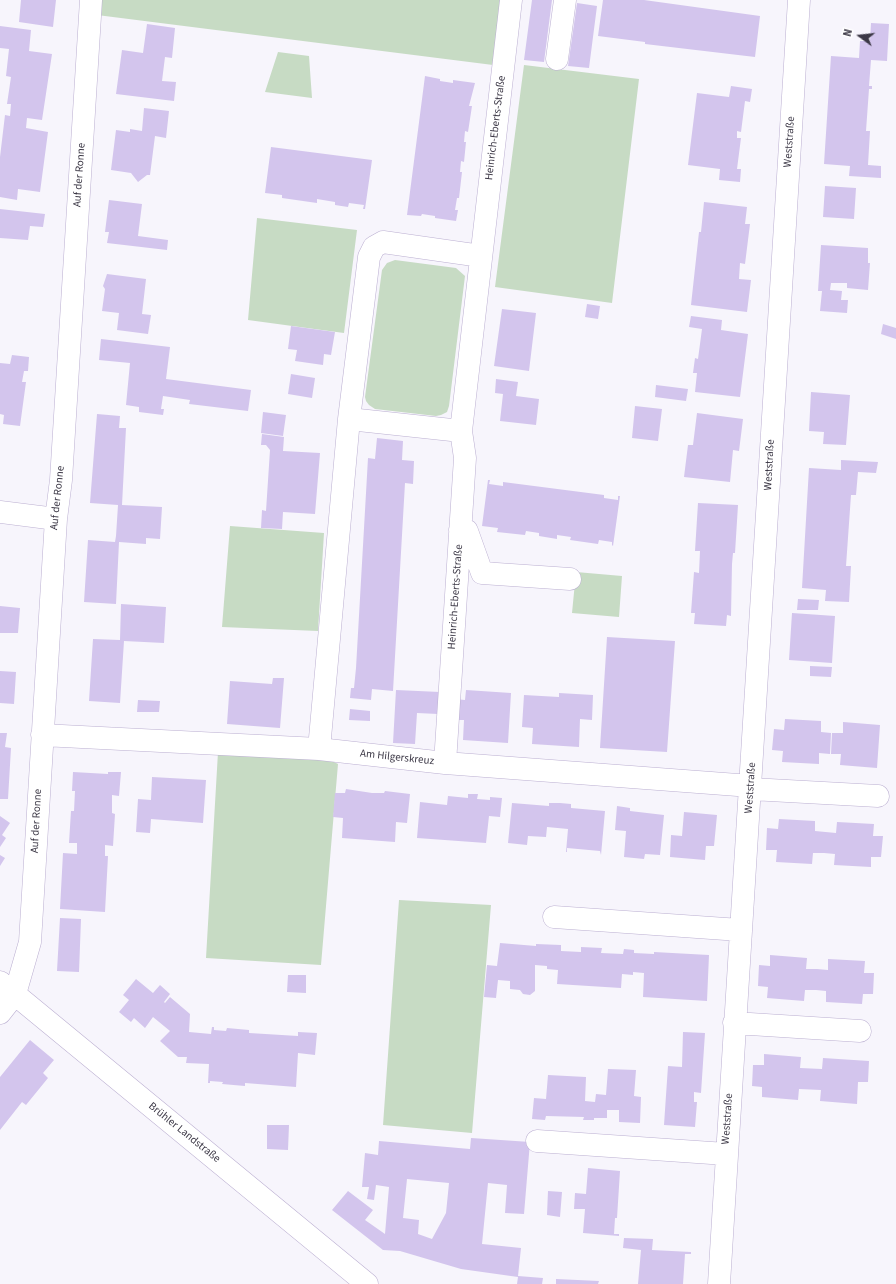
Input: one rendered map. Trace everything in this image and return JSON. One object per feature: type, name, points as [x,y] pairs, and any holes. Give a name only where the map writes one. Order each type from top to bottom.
[{"type":"street","name":"Auf der Ronne","points":[[8,988],[30,942],[42,735],[56,519],[61,480],[91,0]]},
{"type":"street","name":"Heinrich-Eberts-Straße","points":[[446,763],[465,458],[461,431],[511,0]]},
{"type":"street","points":[[557,59],[565,0]]},
{"type":"street","name":"Weststraße","points":[[718,1284],[740,930],[751,788],[799,0]]},
{"type":"street","points":[[319,749],[349,419],[369,257],[374,247],[383,242],[481,256]]},
{"type":"street","points":[[349,419],[461,431]]},
{"type":"street","points":[[0,512],[56,519]]},
{"type":"street","points":[[460,530],[467,531],[482,573],[570,579]]},
{"type":"street","name":"Am Hilgerskreuz","points":[[42,735],[319,749],[446,763],[751,788],[878,796]]},
{"type":"street","points":[[554,917],[740,930]]},
{"type":"street","points":[[0,1013],[8,988]]},
{"type":"street","name":"Brühler Landstraße","points":[[8,988],[367,1284]]},
{"type":"street","points":[[734,1024],[860,1032]]},
{"type":"street","points":[[537,1141],[726,1154]]},
{"type":"green space","points":[[98,0],[501,0],[493,65],[97,15]]},
{"type":"green space","points":[[278,52],[309,56],[312,98],[265,92]]},
{"type":"green space","points":[[524,65],[639,79],[612,303],[495,287]]},
{"type":"green space","points":[[257,218],[357,230],[344,333],[248,320]]},
{"type":"green space","points":[[395,260],[456,268],[465,276],[449,406],[447,412],[441,415],[436,416],[375,409],[366,401],[365,397],[382,270],[387,263]]},
{"type":"green space","points":[[230,526],[324,533],[318,631],[222,627]]},
{"type":"green space","points":[[576,572],[622,576],[619,617],[572,613]]},
{"type":"green space","points":[[218,752],[330,760],[338,764],[321,965],[206,958]]},
{"type":"green space","points":[[399,900],[491,905],[472,1133],[383,1125]]},
{"type":"building","points":[[21,0],[56,0],[53,27],[19,22]]},
{"type":"building","points":[[532,0],[552,0],[544,62],[524,60]]},
{"type":"building","points":[[603,0],[644,0],[760,16],[755,57],[645,44],[645,42],[598,36]]},
{"type":"building","points":[[577,3],[597,6],[589,68],[568,66]]},
{"type":"building","points":[[871,23],[889,24],[887,61],[871,60],[869,86],[872,86],[872,89],[869,89],[866,131],[870,131],[868,165],[881,166],[881,178],[849,176],[850,166],[824,164],[831,56],[859,58],[860,41],[870,41]]},
{"type":"building","points":[[147,24],[175,28],[172,58],[165,57],[162,81],[176,82],[174,101],[116,94],[122,50],[143,53]]},
{"type":"building","points":[[0,26],[31,30],[29,51],[52,54],[42,120],[27,118],[26,128],[48,132],[40,192],[18,189],[17,200],[0,197],[0,157],[5,115],[10,116],[11,104],[7,104],[11,77],[6,76],[9,49],[0,48]]},
{"type":"building","points":[[425,76],[440,79],[440,81],[453,83],[453,80],[475,83],[469,106],[472,106],[468,132],[465,131],[464,142],[466,142],[464,162],[461,161],[460,172],[462,172],[459,198],[457,198],[455,210],[458,210],[456,221],[435,218],[435,216],[422,214],[421,216],[407,215]]},
{"type":"building","points":[[731,86],[752,89],[750,102],[745,101],[741,132],[737,131],[737,138],[741,138],[737,169],[741,169],[740,182],[719,180],[720,169],[688,165],[697,93],[729,97]]},
{"type":"building","points":[[144,108],[169,111],[166,138],[155,136],[150,175],[147,175],[138,182],[131,173],[111,170],[116,130],[130,132],[130,129],[142,131]]},
{"type":"building","points":[[271,147],[372,160],[365,209],[363,209],[364,205],[349,203],[348,207],[335,205],[335,202],[317,199],[317,203],[282,198],[282,195],[265,193]]},
{"type":"building","points":[[825,186],[856,188],[854,219],[823,217]]},
{"type":"building","points":[[109,200],[142,204],[138,236],[168,240],[167,250],[107,243],[109,232],[105,232]]},
{"type":"building","points":[[704,202],[747,207],[745,224],[750,224],[745,264],[740,263],[739,279],[751,280],[747,312],[691,305],[699,232],[701,232]]},
{"type":"building","points":[[0,209],[45,214],[43,227],[30,226],[28,240],[0,238]]},
{"type":"building","points":[[821,245],[868,248],[868,263],[870,263],[868,290],[847,288],[847,283],[831,283],[830,290],[842,291],[841,300],[848,300],[847,313],[820,311],[822,291],[818,291]]},
{"type":"building","points":[[107,274],[146,279],[142,314],[151,315],[148,334],[117,330],[119,313],[102,311],[105,289],[103,286]]},
{"type":"building","points":[[587,304],[600,306],[598,319],[585,317]]},
{"type":"building","points":[[502,309],[536,313],[529,371],[494,366]]},
{"type":"building","points":[[691,316],[722,320],[721,330],[748,334],[740,397],[695,392],[697,373],[693,373],[695,358],[698,359],[702,329],[689,327]]},
{"type":"building","points":[[883,324],[896,328],[896,339],[881,334]]},
{"type":"building","points":[[291,326],[335,332],[331,355],[324,354],[323,365],[295,361],[297,350],[288,349]]},
{"type":"building","points":[[101,339],[170,347],[166,379],[251,390],[248,411],[189,404],[190,400],[163,396],[161,409],[164,409],[163,415],[139,412],[139,407],[126,405],[130,363],[99,360]]},
{"type":"building","points":[[12,355],[29,357],[28,371],[24,371],[22,382],[26,382],[20,426],[3,424],[4,415],[0,414],[0,363],[10,364]]},
{"type":"building","points":[[291,374],[315,378],[312,398],[288,394]]},
{"type":"building","points":[[496,379],[518,382],[516,396],[539,399],[536,425],[500,421],[503,394],[495,393]]},
{"type":"building","points":[[656,385],[688,389],[686,401],[655,397]]},
{"type":"building","points":[[811,392],[850,395],[846,445],[823,444],[824,432],[809,431]]},
{"type":"building","points":[[635,406],[662,409],[658,441],[632,438]]},
{"type":"building","points":[[263,412],[286,415],[283,436],[261,433]]},
{"type":"building","points":[[697,413],[743,419],[739,451],[733,450],[730,482],[684,477],[688,445],[693,445]]},
{"type":"building","points":[[97,414],[120,416],[119,428],[126,428],[122,505],[162,507],[160,539],[146,538],[146,544],[119,542],[116,604],[84,602],[88,540],[115,542],[116,536],[118,505],[90,503]]},
{"type":"building","points":[[262,434],[284,437],[283,451],[320,453],[315,514],[283,512],[282,529],[261,528],[262,510],[266,511],[270,450],[266,445],[261,445]]},
{"type":"building","points":[[377,438],[403,441],[402,460],[414,461],[413,484],[405,483],[393,691],[372,689],[371,700],[350,698],[351,688],[354,688],[356,668],[368,458],[375,459]]},
{"type":"building","points":[[841,460],[878,462],[876,473],[858,472],[856,495],[851,495],[846,566],[851,566],[849,602],[825,601],[826,590],[802,588],[809,468],[841,470]]},
{"type":"building","points":[[488,480],[490,480],[489,484],[503,486],[503,482],[604,495],[604,498],[618,500],[618,496],[620,496],[613,546],[612,542],[599,540],[598,544],[570,540],[571,537],[557,535],[557,539],[539,536],[539,533],[526,531],[525,535],[497,532],[498,528],[482,526]]},
{"type":"building","points":[[698,503],[738,505],[735,553],[733,553],[732,564],[731,616],[727,615],[726,626],[694,624],[695,613],[691,613],[694,572],[699,573],[700,551],[695,551]]},
{"type":"building","points":[[798,599],[819,600],[818,610],[797,610]]},
{"type":"building","points":[[121,604],[166,607],[164,643],[124,641],[120,703],[89,701],[93,639],[120,640]]},
{"type":"building","points":[[0,606],[20,608],[18,633],[0,633]]},
{"type":"building","points":[[792,613],[835,616],[832,663],[789,660]]},
{"type":"building","points":[[607,637],[675,641],[667,752],[600,748]]},
{"type":"building","points":[[810,666],[832,667],[831,677],[810,676]]},
{"type":"building","points":[[0,671],[16,672],[14,704],[0,703]]},
{"type":"building","points":[[273,678],[284,678],[280,728],[227,724],[230,681],[272,684]]},
{"type":"building","points":[[396,690],[440,692],[438,714],[417,713],[415,744],[393,743]]},
{"type":"building","points":[[466,690],[511,693],[508,743],[463,740],[464,720],[454,720],[455,699],[465,700]]},
{"type":"building","points":[[559,693],[593,695],[592,720],[580,719],[579,747],[532,744],[533,728],[522,727],[524,695],[559,697]]},
{"type":"building","points":[[138,700],[160,701],[159,712],[137,712]]},
{"type":"building","points":[[350,709],[370,711],[370,721],[349,720]]},
{"type":"building","points":[[785,719],[821,721],[821,732],[831,733],[830,754],[819,753],[819,764],[782,762],[783,751],[772,750],[774,729],[784,730]]},
{"type":"building","points":[[843,722],[880,725],[877,768],[840,765],[841,754],[831,754],[832,733],[843,733]]},
{"type":"building","points":[[0,733],[7,733],[5,747],[11,748],[8,799],[0,799]]},
{"type":"building","points":[[73,772],[108,774],[108,772],[121,772],[119,796],[112,795],[112,813],[115,814],[113,846],[105,845],[105,856],[108,856],[105,912],[60,909],[63,853],[77,854],[77,843],[69,843],[71,811],[74,811],[75,791],[72,791]]},
{"type":"building","points":[[152,777],[206,780],[203,823],[151,819],[150,833],[136,832],[138,799],[151,800]]},
{"type":"building","points":[[346,789],[372,793],[384,793],[385,791],[410,794],[407,823],[396,822],[395,842],[342,838],[343,818],[333,817],[335,793],[345,793]]},
{"type":"building","points":[[468,794],[478,794],[477,799],[490,800],[490,797],[502,798],[500,817],[489,816],[486,843],[417,838],[420,802],[447,805],[448,796],[468,798]]},
{"type":"building","points":[[512,803],[549,806],[549,803],[560,803],[571,804],[571,808],[605,811],[601,855],[600,851],[567,848],[566,852],[568,829],[547,827],[546,837],[528,836],[527,845],[508,843]]},
{"type":"building","points":[[617,806],[630,808],[630,811],[664,815],[660,855],[645,854],[644,859],[624,857],[626,831],[615,830]]},
{"type":"building","points":[[684,812],[717,815],[714,846],[706,846],[705,860],[670,857],[671,835],[682,836]]},
{"type":"building","points":[[0,816],[10,823],[2,835],[6,838],[0,847]]},
{"type":"building","points":[[779,819],[815,821],[815,831],[836,833],[837,822],[874,824],[873,836],[883,836],[881,857],[871,857],[871,867],[834,865],[835,854],[824,853],[813,853],[812,864],[776,862],[777,850],[766,850],[767,828],[778,829]]},
{"type":"building","points":[[0,855],[5,858],[0,866]]},
{"type":"building","points":[[60,918],[81,919],[79,972],[57,971]]},
{"type":"building","points":[[500,943],[536,946],[536,944],[561,945],[561,951],[581,952],[581,947],[602,948],[601,953],[623,954],[624,949],[634,950],[634,953],[654,954],[654,952],[709,955],[707,1001],[643,997],[644,973],[633,972],[633,975],[622,974],[621,988],[557,984],[558,970],[547,969],[547,966],[535,965],[535,991],[530,995],[523,994],[520,990],[510,989],[510,981],[498,980],[496,998],[484,997],[487,965],[497,966]]},
{"type":"building","points":[[770,955],[807,958],[806,969],[828,970],[828,959],[865,961],[864,973],[874,973],[873,994],[863,994],[862,1004],[826,1002],[826,991],[816,990],[805,990],[804,1001],[767,998],[768,987],[758,986],[759,965],[770,966]]},
{"type":"building","points":[[288,975],[306,975],[306,993],[287,992]]},
{"type":"building","points":[[136,979],[153,993],[160,985],[170,994],[164,1002],[165,1003],[170,997],[190,1014],[189,1032],[211,1034],[212,1027],[214,1027],[214,1030],[226,1031],[227,1028],[249,1030],[249,1033],[298,1036],[298,1032],[317,1033],[315,1055],[298,1053],[296,1087],[245,1083],[245,1086],[222,1084],[223,1082],[210,1081],[210,1083],[208,1083],[209,1064],[186,1063],[187,1057],[178,1057],[160,1041],[170,1031],[153,1017],[145,1028],[134,1018],[131,1022],[119,1012],[129,1000],[123,995]]},
{"type":"building","points":[[683,1032],[705,1033],[701,1093],[694,1092],[694,1102],[697,1102],[695,1127],[664,1125],[668,1066],[682,1067]]},
{"type":"building","points":[[30,1040],[54,1060],[43,1073],[48,1078],[26,1105],[22,1102],[0,1130],[0,1077]]},
{"type":"building","points":[[764,1054],[801,1057],[800,1068],[822,1069],[823,1058],[869,1061],[868,1082],[858,1082],[857,1104],[820,1101],[821,1090],[799,1089],[798,1100],[762,1097],[762,1087],[752,1086],[753,1065],[764,1065]]},
{"type":"building","points":[[608,1069],[636,1070],[634,1096],[641,1097],[640,1123],[619,1122],[619,1110],[607,1110],[607,1118],[594,1118],[594,1120],[583,1120],[584,1117],[546,1116],[545,1120],[532,1119],[534,1098],[546,1099],[548,1075],[586,1077],[585,1101],[595,1102],[596,1094],[606,1095]]},
{"type":"building","points":[[267,1125],[289,1125],[288,1150],[267,1149]]},
{"type":"building","points":[[471,1138],[530,1142],[524,1214],[505,1213],[507,1185],[488,1183],[482,1244],[521,1248],[518,1276],[543,1278],[542,1284],[517,1284],[518,1277],[461,1269],[400,1251],[383,1250],[332,1210],[348,1191],[373,1210],[365,1220],[385,1234],[389,1187],[376,1185],[374,1200],[367,1199],[369,1187],[362,1187],[365,1153],[378,1155],[379,1141],[470,1149]],"holes":[[[407,1179],[449,1183],[446,1213],[432,1239],[418,1234],[419,1220],[403,1218]]]},
{"type":"building","points":[[588,1168],[620,1171],[617,1218],[615,1218],[614,1234],[619,1234],[619,1236],[583,1233],[585,1209],[574,1209],[575,1193],[586,1194]]},
{"type":"building","points":[[548,1191],[562,1192],[560,1217],[547,1215]]},
{"type":"building","points":[[624,1238],[653,1239],[652,1250],[691,1252],[691,1254],[685,1254],[683,1284],[638,1284],[641,1250],[623,1248]]},
{"type":"building","points":[[556,1279],[599,1281],[598,1284],[556,1284]]}]
